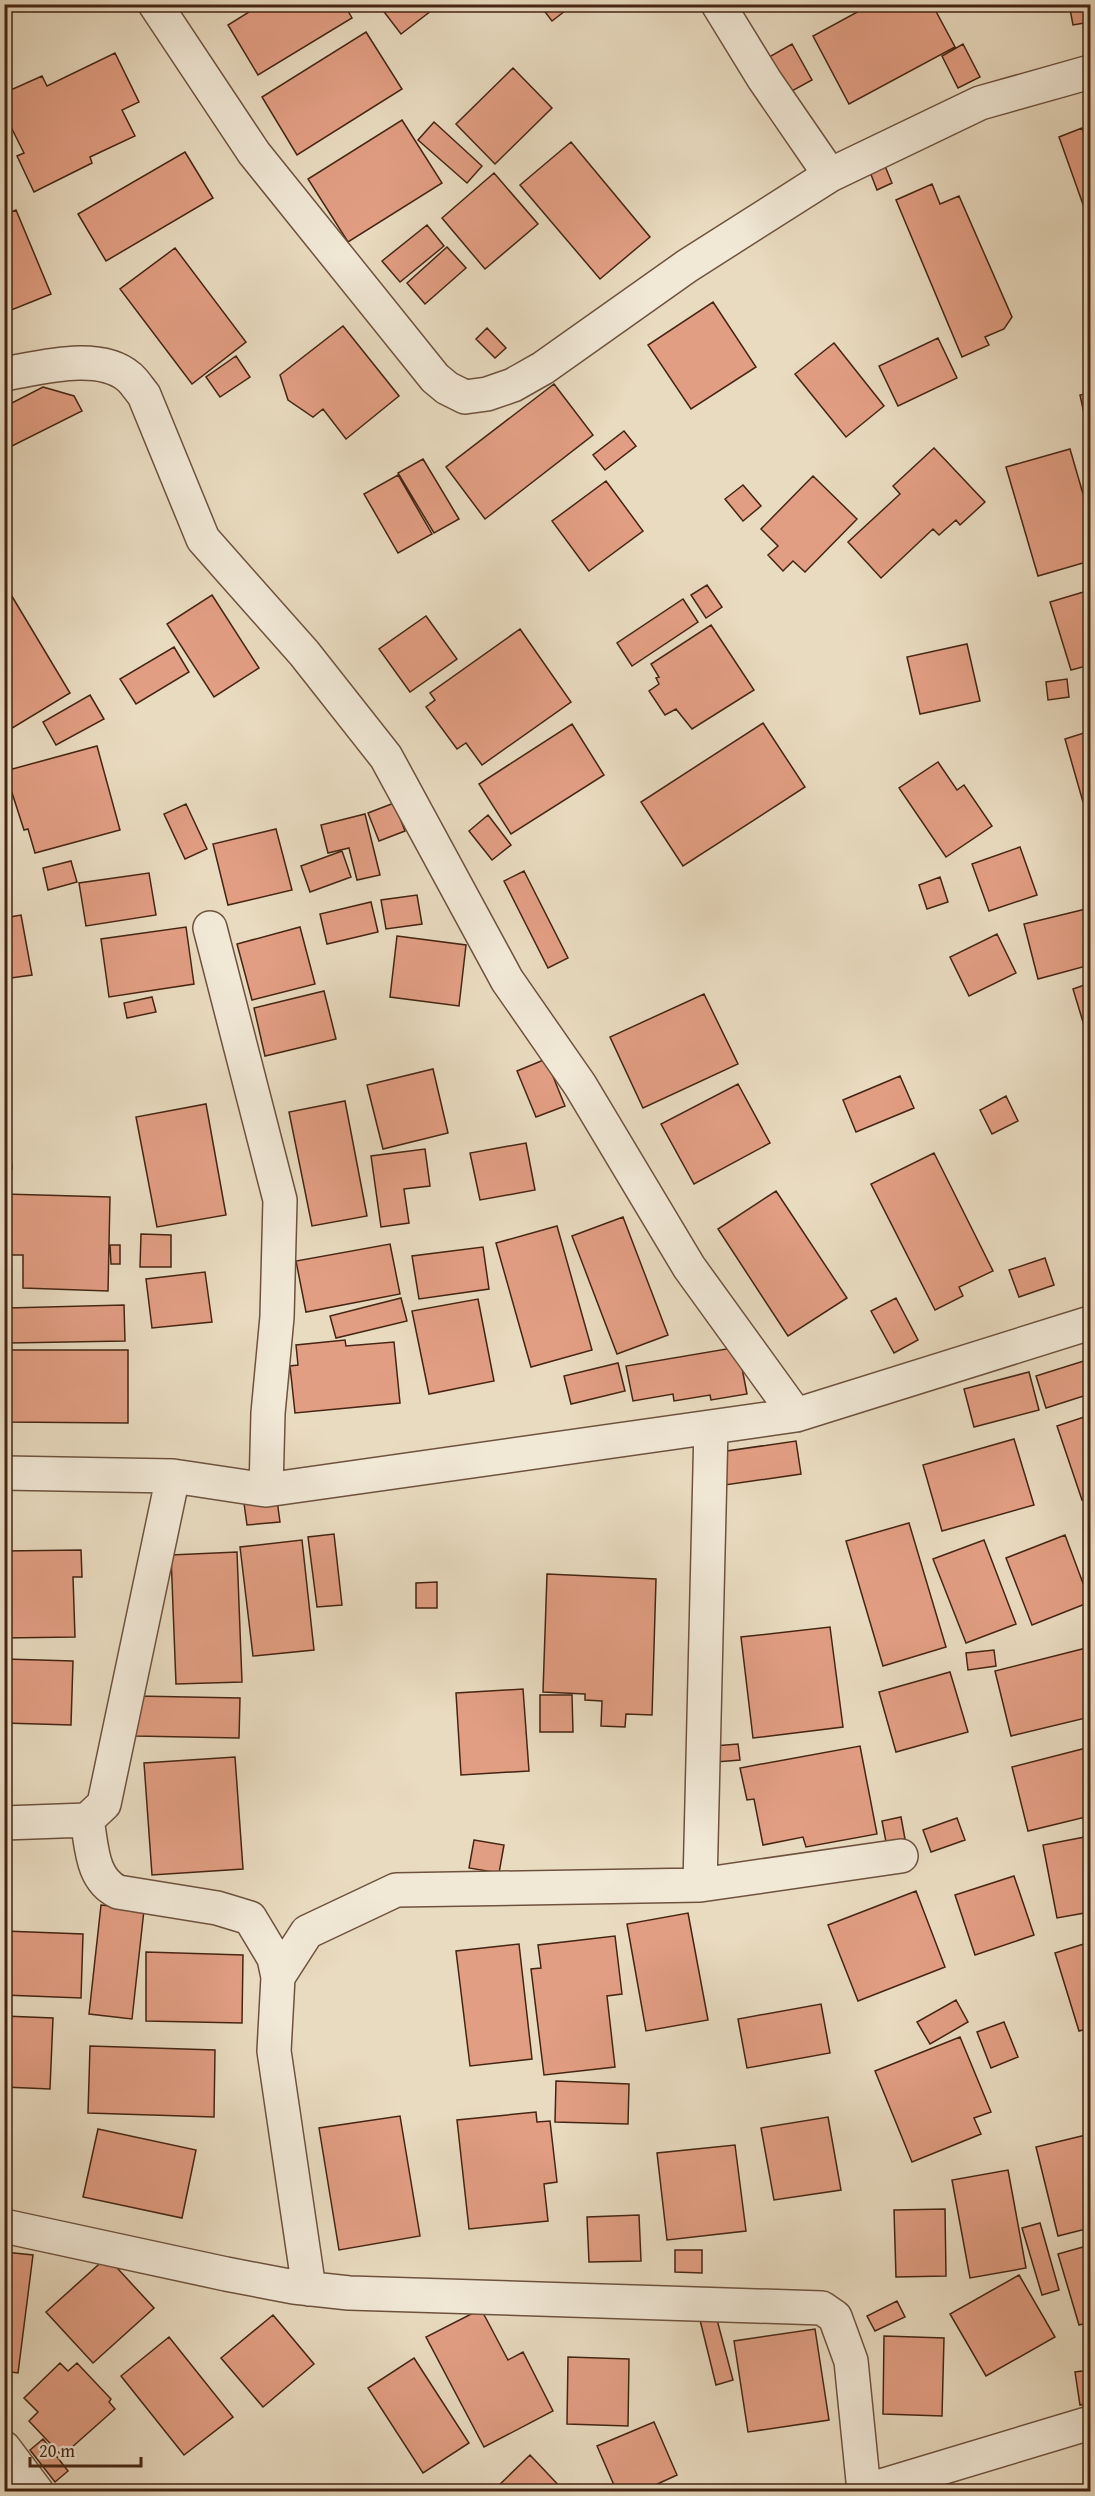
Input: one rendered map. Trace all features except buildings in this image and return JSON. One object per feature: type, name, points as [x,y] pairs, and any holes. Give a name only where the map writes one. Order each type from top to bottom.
[{"type":"street","points":[[155,4],[254,153],[435,378],[447,388],[465,397],[487,394],[513,385],[543,368],[687,266],[830,175],[980,103],[1090,72]]},
{"type":"street","points":[[718,4],[764,79],[830,175]]},
{"type":"street","points":[[4,374],[81,362],[108,367],[128,376],[144,395],[203,539],[304,653],[386,757],[507,980],[580,1085],[689,1268],[795,1415]]},
{"type":"street","points":[[210,928],[280,1200],[277,1317],[268,1413],[266,1490]]},
{"type":"street","points":[[4,1473],[173,1476],[266,1490],[795,1415],[1090,1323]]},
{"type":"street","points":[[700,1885],[711,1427]]},
{"type":"street","points":[[4,1823],[87,1820],[104,1804],[173,1476]]},
{"type":"street","points":[[87,1820],[97,1870],[106,1886],[118,1892],[217,1908],[308,1932]]},
{"type":"street","points":[[278,1977],[308,1932],[396,1890],[700,1885],[902,1856]]},
{"type":"street","points":[[250,1918],[274,1958],[278,1977],[274,2051],[309,2289]]},
{"type":"street","points":[[4,2226],[226,2274],[309,2289],[372,2294],[822,2308],[835,2316],[851,2361],[863,2491],[1090,2423]]},
{"type":"street","points":[[4,2448],[37,2492]]}]
